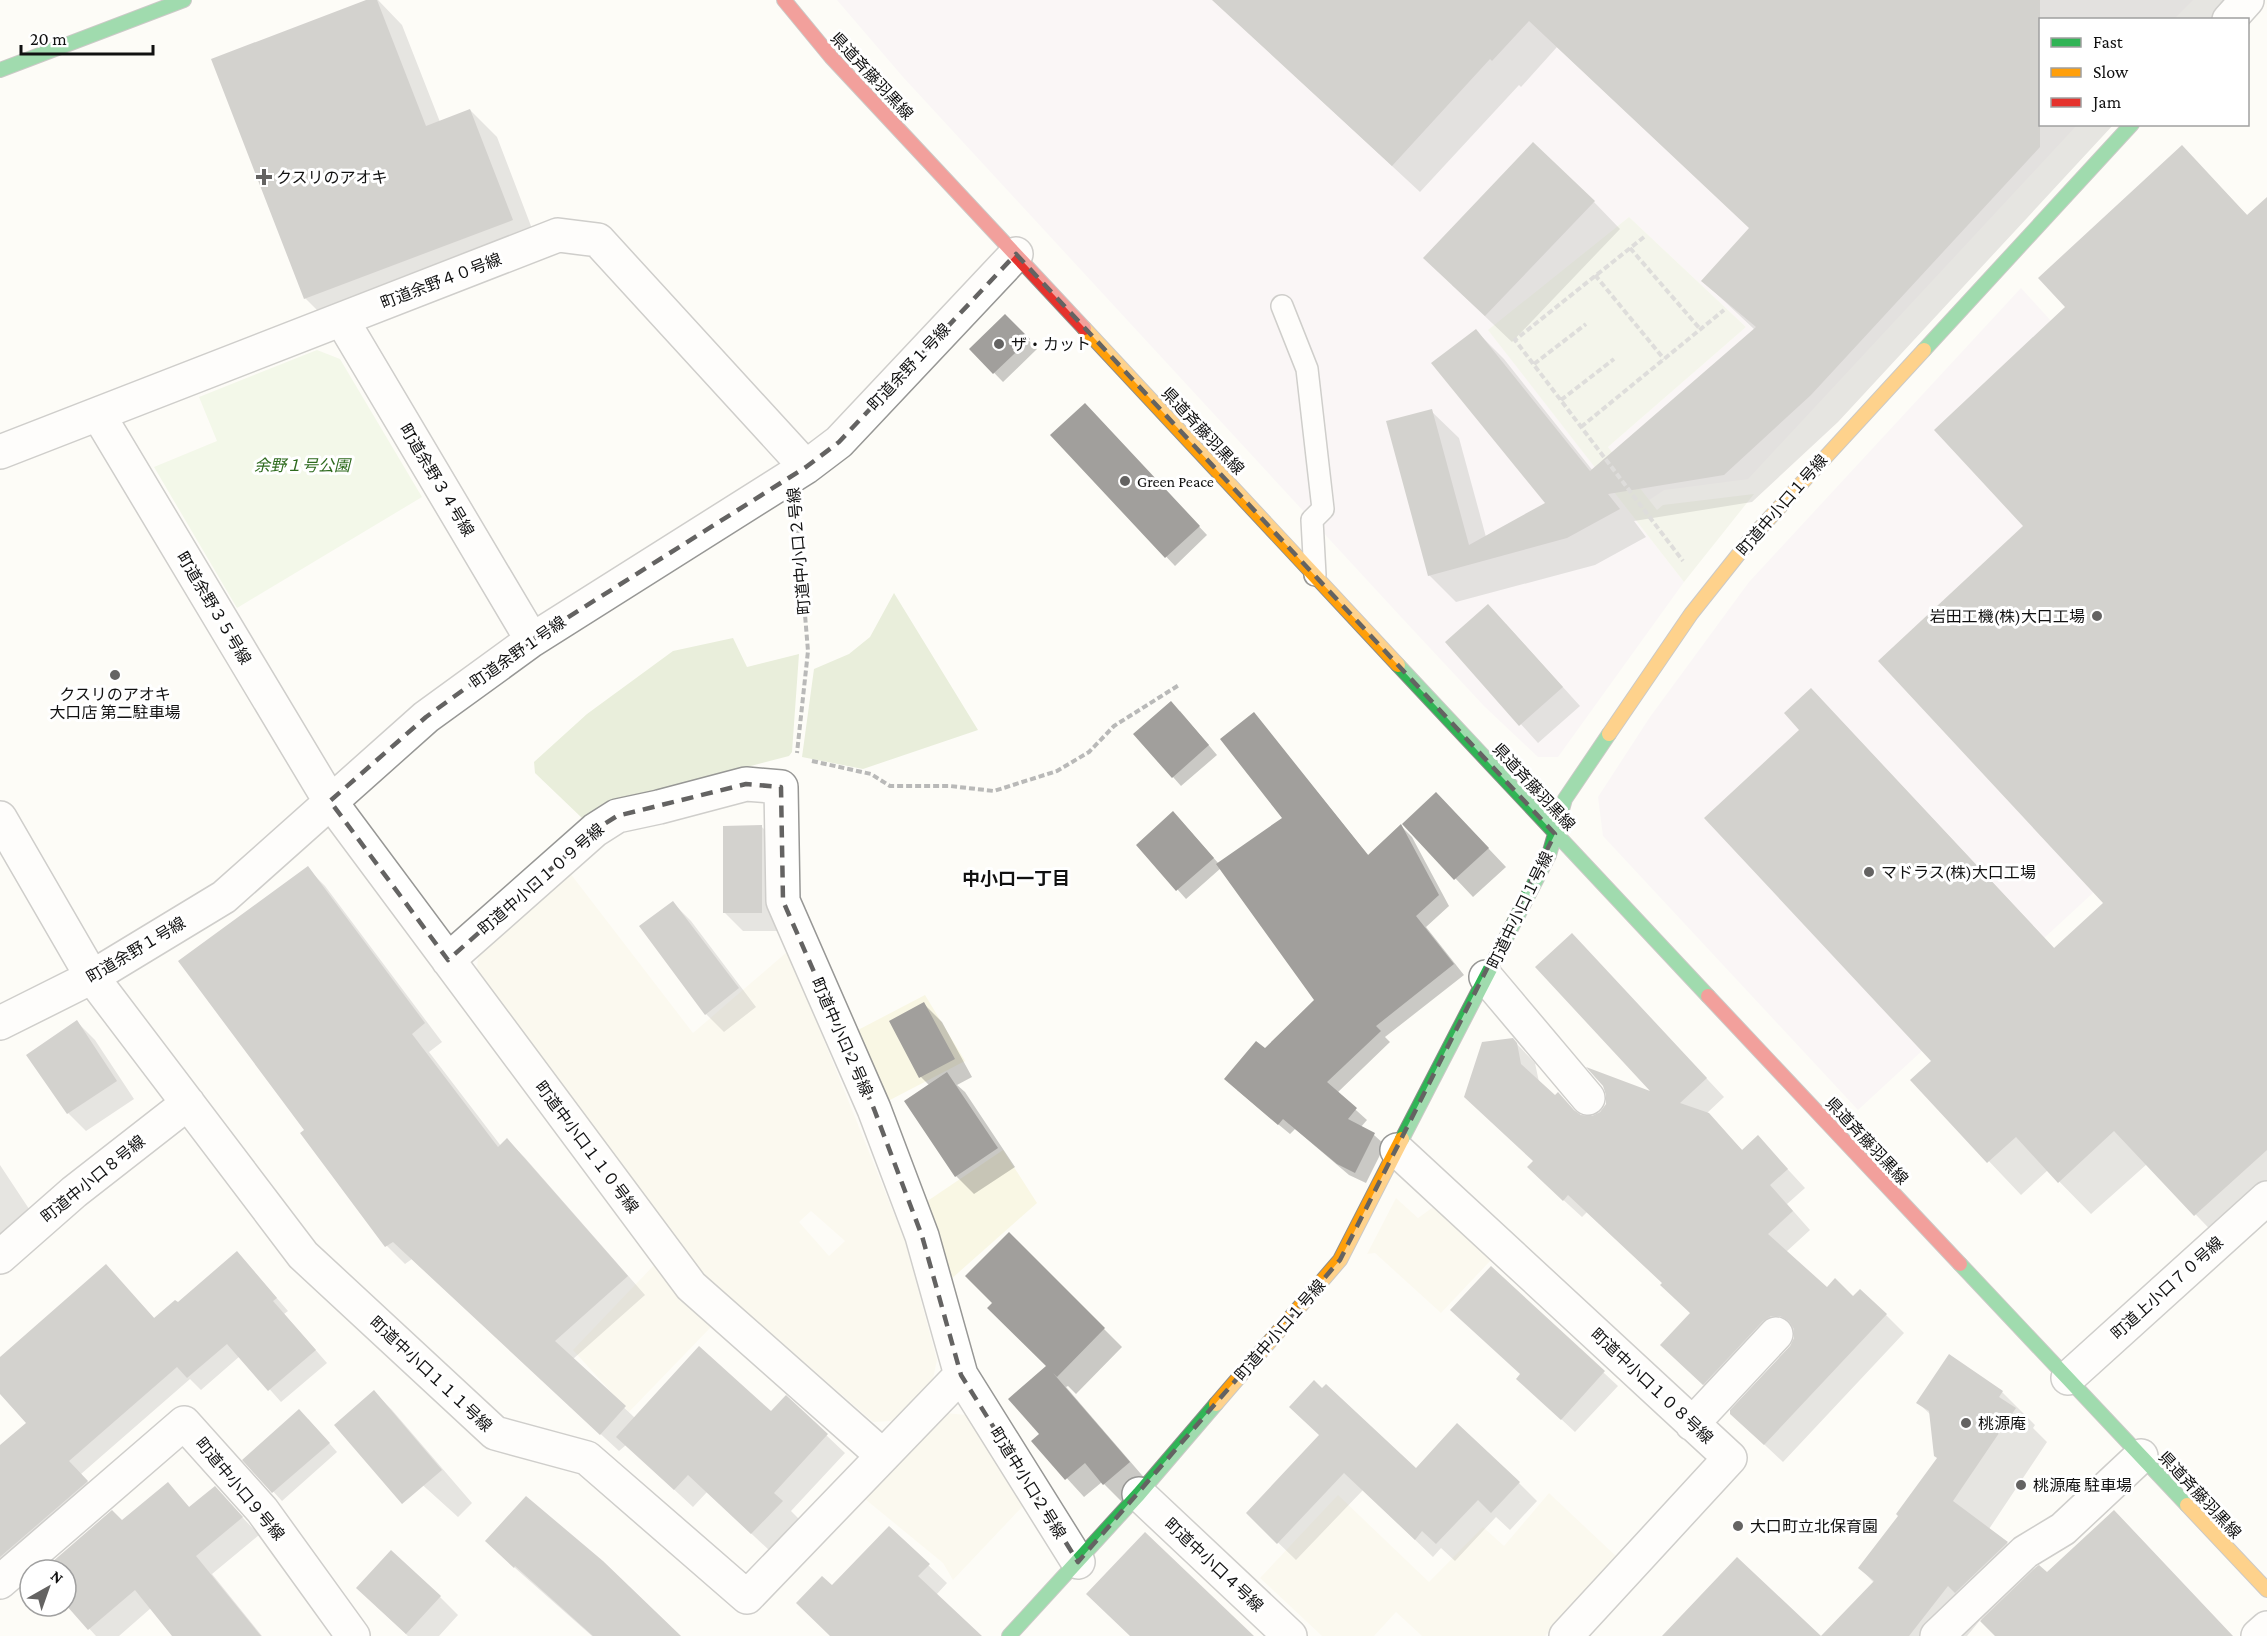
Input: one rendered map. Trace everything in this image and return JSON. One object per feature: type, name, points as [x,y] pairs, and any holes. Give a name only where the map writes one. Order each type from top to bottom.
[{"type":"main road","points":[[0,70],[184,0]]},
{"type":"main road","name":"県道斉藤羽黒線","points":[[784,0],[831,57],[1556,834],[2267,1590]]},
{"type":"main road","name":"町道中小口１号線","points":[[1009,1636],[1139,1494],[1340,1260],[1549,855],[1565,799],[1707,593],[1753,536],[1797,487],[2130,126]]},
{"type":"street","points":[[2231,18],[2247,0]]},
{"type":"street","name":"町道余野４０号線","points":[[0,452],[558,235],[598,240],[799,471]]},
{"type":"street","name":"町道余野１号線","points":[[0,1023],[92,977],[224,897],[426,717],[532,640],[799,471],[838,441],[1016,254]]},
{"type":"street","name":"町道余野３４号線","points":[[342,320],[532,640]]},
{"type":"street","name":"町道余野３５号線","points":[[98,414],[330,801]]},
{"type":"street","name":"町道中小口１０９号線","points":[[448,960],[582,841],[617,816],[746,784],[781,787]]},
{"type":"street","name":"町道中小口２号線","points":[[781,787],[783,901],[874,1109],[918,1225],[961,1375],[1078,1562]]},
{"type":"street","name":"町道中小口１１０号線","points":[[330,801],[691,1286],[884,1456]]},
{"type":"street","name":"町道中小口１１１号線","points":[[0,818],[92,977],[303,1256],[495,1433],[587,1458],[747,1598],[961,1375]]},
{"type":"street","points":[[1486,977],[1588,1098]]},
{"type":"street","name":"町道中小口８号線","points":[[0,1257],[74,1192],[188,1103]]},
{"type":"street","name":"町道中小口１０８号線","points":[[1397,1150],[1730,1458],[1566,1636]]},
{"type":"street","name":"町道上小口７０号線","points":[[2068,1378],[2267,1198]]},
{"type":"street","points":[[1692,1424],[1776,1334]]},
{"type":"street","name":"町道中小口９号線","points":[[0,1582],[184,1423],[262,1510],[353,1636]]},
{"type":"street","points":[[1937,1636],[2025,1552],[2063,1529],[2141,1456]]},
{"type":"street","name":"町道中小口４号線","points":[[1139,1494],[1290,1636]]},
{"type":"street","points":[[2258,1636],[2267,1628]]},
{"type":"lane","points":[[1282,306],[1307,369],[1323,509],[1312,520],[1315,575]]},
{"type":"path","points":[[1644,237],[1515,339],[1707,593]]},
{"type":"path","points":[[1630,248],[1701,330]]},
{"type":"path","points":[[1595,275],[1664,359]]},
{"type":"path","points":[[1581,427],[1724,310]]},
{"type":"path","points":[[1534,364],[1586,324]]},
{"type":"path","points":[[1561,400],[1614,359]]},
{"type":"path","name":"町道中小口２号線","points":[[781,787],[797,758],[808,651],[799,471]]},
{"type":"path","points":[[797,758],[871,774],[890,786],[950,786],[994,791],[1057,771],[1089,752],[1114,726],[1179,685]]},
{"type":"highlighted area","points":[[1016,254],[1555,834],[1340,1260],[1078,1562],[961,1375],[922,1236],[874,1109],[783,901],[781,787],[746,784],[617,816],[595,830],[448,960],[330,801],[426,717],[532,640],[806,467],[839,442]]},
{"type":"shaded area","points":[[837,0],[2193,0],[2175,18],[2039,18],[2039,126],[2076,126],[1748,479],[1664,490],[1649,500],[1608,447],[1746,327],[1629,217],[1489,330],[1684,582],[1558,757],[1538,757],[1484,706],[903,77]]},
{"type":"shaded area","points":[[2021,288],[2267,559],[2267,732],[1858,1110],[1603,836],[1598,797],[1650,717],[1749,582]]},
{"type":"shaded area","points":[[570,873],[693,1033],[788,951],[905,1241],[937,1360],[933,1379],[892,1421],[873,1422],[764,1327],[701,1277],[477,973],[478,953]],"holes":[[[811,1211],[845,1241],[829,1256],[799,1222]]]},
{"type":"shaded area","points":[[925,995],[965,1061],[888,1101],[858,1030]]},
{"type":"shaded area","points":[[1003,1150],[1037,1203],[950,1280],[926,1202]]},
{"type":"shaded area","points":[[1396,1198],[1418,1218],[1436,1205],[1493,1258],[1441,1313],[1375,1253],[1367,1254]]},
{"type":"shaded area","points":[[655,1264],[712,1326],[629,1412],[573,1350]]},
{"type":"shaded area","points":[[946,1413],[966,1415],[1023,1506],[953,1580],[943,1563],[865,1499]]},
{"type":"shaded area","points":[[1549,1493],[1618,1558],[1545,1636],[1422,1636],[1396,1612],[1374,1636],[1322,1636],[1260,1578],[1338,1495],[1429,1582],[1483,1527],[1504,1546]]},
{"type":"green space","points":[[1629,217],[1746,327],[1608,447],[1657,510],[1663,505],[1754,494],[1684,582],[1488,330]]},
{"type":"green space","name":"余野１号公園","points":[[317,350],[340,359],[422,497],[237,608],[154,467],[217,441],[199,397]]},
{"type":"green space","points":[[894,593],[978,730],[863,769],[802,757],[814,669],[849,654],[870,637]]},
{"type":"green space","points":[[733,638],[747,667],[799,654],[792,752],[789,756],[656,791],[608,801],[582,818],[535,773],[534,762],[587,714],[673,651]]},
{"type":"building","points":[[366,0],[377,0],[426,126],[470,109],[513,220],[304,299],[211,59]]},
{"type":"building","points":[[1212,0],[2040,0],[2040,147],[1811,395],[1724,475],[1608,494],[1620,509],[1567,538],[1428,576],[1386,421],[1432,409],[1469,545],[1545,503],[1431,363],[1476,329],[1590,471],[1756,327],[1701,281],[1749,228],[1529,21],[1492,61],[1490,59],[1392,166]]},
{"type":"building","points":[[1533,142],[1595,201],[1485,316],[1423,258]]},
{"type":"building","points":[[2182,145],[2247,215],[2267,197],[2267,1150],[2194,1216],[2114,1131],[2058,1183],[2016,1137],[1987,1163],[1910,1080],[1931,1061],[1704,818],[1799,730],[1784,713],[1811,688],[2054,948],[2103,903],[1878,661],[2023,526],[1934,430],[2065,307],[2038,278]]},
{"type":"building","name":"ザ・カット","points":[[1005,314],[1030,339],[993,374],[969,349]]},
{"type":"building","name":"Green Peace","points":[[1085,403],[1200,526],[1165,558],[1050,435]]},
{"type":"building","points":[[1488,604],[1563,687],[1519,726],[1445,642]]},
{"type":"building","points":[[1171,701],[1209,745],[1172,778],[1133,734]]},
{"type":"building","points":[[1254,712],[1368,855],[1401,824],[1439,895],[1416,916],[1454,964],[1376,1026],[1381,1031],[1327,1082],[1357,1108],[1348,1119],[1375,1133],[1355,1173],[1337,1164],[1283,1119],[1278,1125],[1224,1079],[1256,1041],[1265,1048],[1314,1000],[1216,864],[1282,818],[1220,739]]},
{"type":"building","points":[[1436,792],[1489,848],[1454,880],[1402,824]]},
{"type":"building","points":[[1173,811],[1214,858],[1176,891],[1136,845]]},
{"type":"building","points":[[762,825],[762,913],[723,913],[723,826]]},
{"type":"building","points":[[308,866],[425,1023],[412,1034],[498,1147],[507,1138],[628,1276],[555,1341],[626,1406],[600,1435],[393,1242],[385,1247],[300,1133],[304,1130],[178,961]]},
{"type":"building","points":[[673,901],[739,988],[705,1015],[639,926]]},
{"type":"building","points":[[1572,933],[1707,1078],[1680,1103],[1709,1113],[1742,1150],[1758,1135],[1788,1169],[1770,1185],[1793,1211],[1768,1234],[1827,1287],[1835,1278],[1853,1296],[1860,1289],[1887,1314],[1764,1445],[1730,1414],[1730,1410],[1790,1346],[1794,1338],[1794,1329],[1789,1321],[1780,1316],[1771,1316],[1763,1321],[1703,1385],[1660,1345],[1690,1313],[1660,1285],[1662,1283],[1568,1195],[1563,1201],[1527,1167],[1533,1161],[1464,1097],[1482,1042],[1513,1038],[1517,1043],[1521,1064],[1555,1095],[1558,1092],[1581,1115],[1592,1116],[1600,1112],[1606,1104],[1603,1086],[1586,1067],[1650,1091],[1535,967]]},
{"type":"building","points":[[924,1002],[955,1059],[919,1078],[889,1021]]},
{"type":"building","points":[[77,1020],[117,1081],[67,1114],[26,1055]]},
{"type":"building","points":[[947,1072],[998,1148],[955,1177],[904,1101]]},
{"type":"building","points":[[1009,1232],[1105,1328],[1057,1377],[1053,1373],[1130,1462],[1103,1485],[1085,1463],[1065,1480],[1031,1441],[1039,1434],[1008,1399],[1046,1366],[987,1308],[992,1303],[965,1276]]},
{"type":"building","points":[[237,1251],[277,1298],[273,1301],[316,1350],[268,1391],[227,1344],[187,1378],[177,1367],[69,1461],[88,1481],[0,1557],[0,1445],[26,1423],[0,1394],[0,1357],[106,1264],[154,1318],[175,1300],[178,1302]]},
{"type":"building","points":[[1491,1266],[1605,1371],[1561,1420],[1516,1379],[1520,1374],[1450,1310]]},
{"type":"building","points":[[699,1346],[771,1411],[786,1395],[828,1434],[774,1493],[783,1501],[751,1534],[688,1475],[674,1490],[616,1437]]},
{"type":"building","points":[[1949,1354],[2003,1391],[1999,1397],[2016,1408],[1953,1501],[2008,1542],[1955,1593],[1948,1586],[1909,1636],[1821,1636],[1874,1581],[1858,1568],[1898,1516],[1896,1514],[1937,1458],[1934,1456],[1929,1411],[1916,1403]]},
{"type":"building","points":[[1314,1380],[1322,1388],[1326,1384],[1416,1468],[1457,1423],[1520,1482],[1491,1513],[1478,1500],[1436,1544],[1422,1531],[1415,1540],[1344,1473],[1277,1544],[1246,1513],[1319,1435],[1289,1407]]},
{"type":"building","points":[[374,1390],[442,1470],[402,1504],[334,1425]]},
{"type":"building","points":[[299,1409],[330,1443],[272,1493],[242,1460]]},
{"type":"building","points":[[168,1482],[189,1507],[215,1486],[243,1517],[196,1556],[261,1636],[172,1636],[135,1590],[88,1630],[77,1618],[78,1558],[57,1558],[112,1510],[122,1520]]},
{"type":"building","points":[[526,1496],[603,1561],[681,1636],[593,1636],[515,1566],[514,1568],[485,1541]]},
{"type":"building","points":[[2114,1510],[2233,1636],[1995,1636],[1980,1621],[2036,1567],[2039,1565],[2047,1572]]},
{"type":"building","points":[[889,1526],[930,1564],[918,1576],[982,1636],[830,1636],[796,1603],[822,1576],[832,1585]]},
{"type":"building","points":[[1145,1532],[1254,1636],[1130,1636],[1086,1594]]},
{"type":"building","points":[[391,1550],[441,1596],[406,1634],[356,1588]]},
{"type":"building","points":[[1737,1557],[1821,1636],[1662,1636]]},
{"type":"traffic: fast","points":[[0,70],[184,0]]},
{"type":"traffic: fast","points":[[1924,350],[2130,126]]},
{"type":"traffic: fast","points":[[1398,665],[1708,996]]},
{"type":"traffic: fast","points":[[1402,1139],[1549,855],[1565,799],[1609,734]]},
{"type":"traffic: fast","points":[[1960,1264],[2187,1505]]},
{"type":"traffic: fast","points":[[1009,1636],[1139,1494],[1216,1404]]},
{"type":"traffic: slow","points":[[1084,328],[1398,665]]},
{"type":"traffic: slow","points":[[1609,734],[1691,614],[1753,536],[1924,350]]},
{"type":"traffic: slow","points":[[1216,1404],[1340,1260],[1402,1139]]},
{"type":"traffic: slow","points":[[2187,1505],[2267,1590]]},
{"type":"traffic: jam","points":[[784,0],[831,57],[1084,328]]},
{"type":"traffic: jam","points":[[1708,996],[1960,1264]]},
{"type":"place","name":"クスリのアオキ","points":[[264,177]]},
{"type":"place","name":"ザ・カット","points":[[999,344]]},
{"type":"place","name":"Green Peace","points":[[1125,481]]},
{"type":"place","name":"岩田工機(株)大口工場","points":[[2097,616]]},
{"type":"place","name":"クスリのアオキ 大口店 第二駐車場","points":[[115,675]]},
{"type":"place","name":"マドラス(株)大口工場","points":[[1869,872]]},
{"type":"place","name":"桃源庵","points":[[1966,1423]]},
{"type":"place","name":"桃源庵 駐車場","points":[[2021,1485]]},
{"type":"place","name":"大口町立北保育園","points":[[1738,1526]]},
{"type":"district","name":"中小口一丁目","points":[[1016,879]]}]
